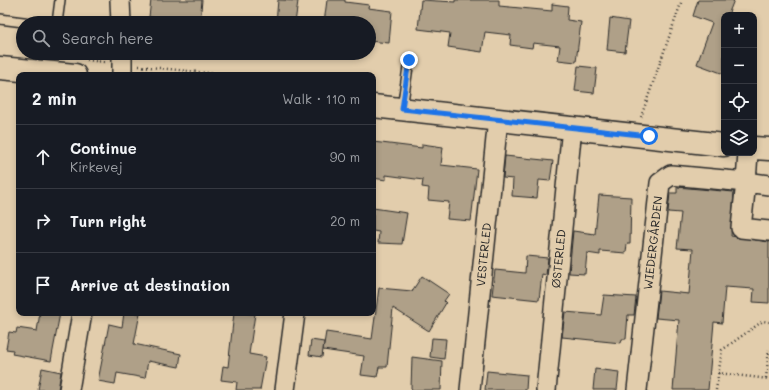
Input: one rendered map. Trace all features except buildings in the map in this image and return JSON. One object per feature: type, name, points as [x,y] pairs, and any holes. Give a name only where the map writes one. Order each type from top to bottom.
[{"type":"main road","points":[[0,68],[43,72]]},
{"type":"main road","points":[[376,106],[721,145]]},
{"type":"main road","points":[[757,148],[769,149]]},
{"type":"street","points":[[120,0],[121,16]]},
{"type":"street","points":[[122,60],[122,72]]},
{"type":"street","name":"VESTERLED","points":[[470,390],[498,119]]},
{"type":"street","name":"ØSTERLED","points":[[546,390],[572,128]]},
{"type":"street","points":[[748,156],[741,228],[769,231]]},
{"type":"street","name":"WIEDERGÅRDEN","points":[[637,390],[660,183],[671,175],[769,185]]},
{"type":"street","points":[[69,390],[81,316]]},
{"type":"street","points":[[285,390],[295,316]]},
{"type":"lane","points":[[58,16],[60,0]]},
{"type":"lane","points":[[0,19],[16,21]]},
{"type":"lane","points":[[402,109],[409,60]]},
{"type":"path","points":[[635,134],[682,0]]},
{"type":"path","points":[[716,390],[722,350],[763,321],[769,322]]},
{"type":"path","points":[[718,373],[767,378],[769,350]]},
{"type":"route","points":[[409,60],[402,109],[649,136]]}]
